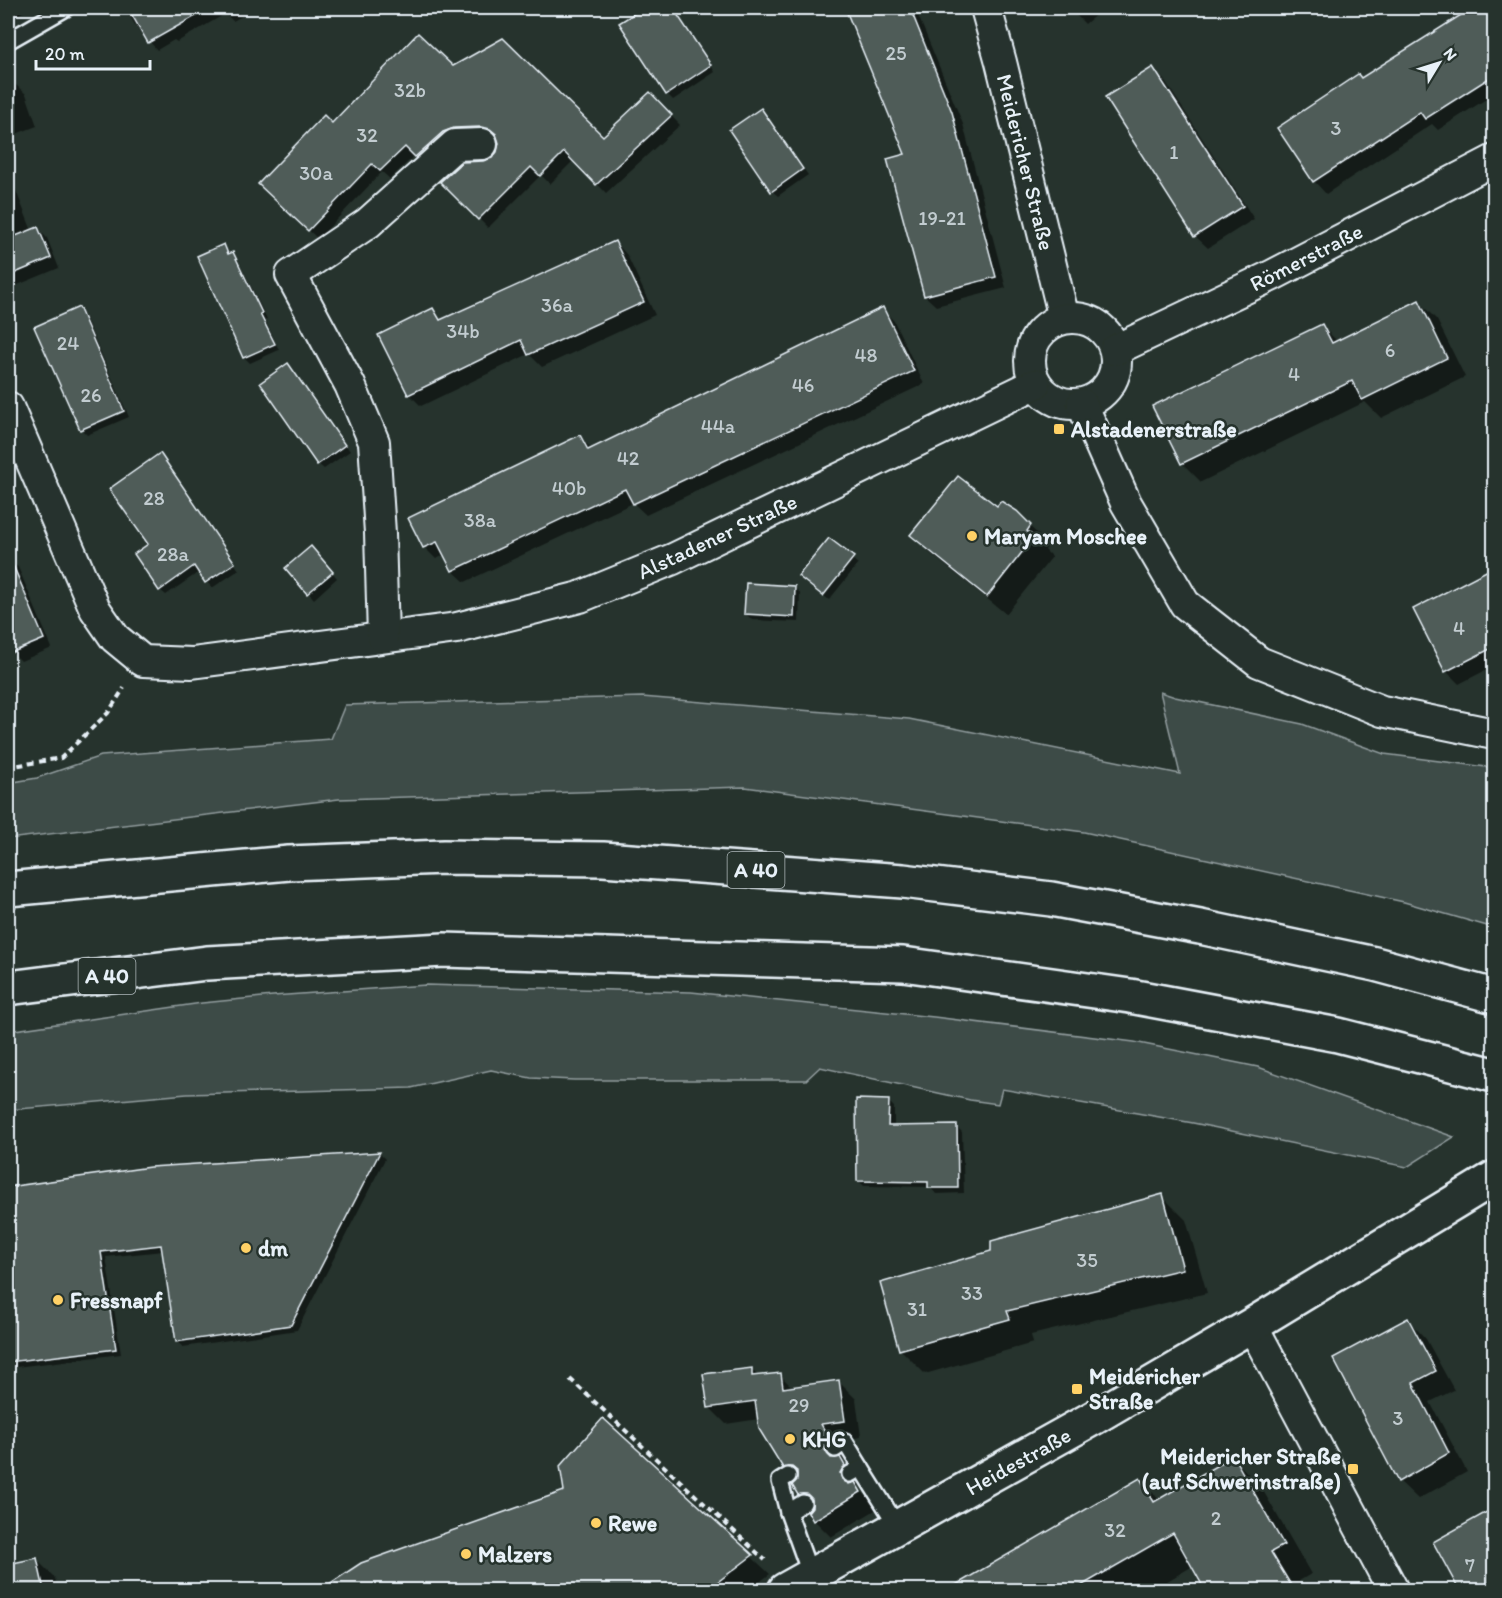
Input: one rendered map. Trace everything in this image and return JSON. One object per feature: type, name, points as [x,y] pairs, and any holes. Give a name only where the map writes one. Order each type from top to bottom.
[{"type":"main road","name":"A 40","points":[[8,889],[289,862],[444,857],[614,860],[903,881],[1051,899],[1200,927],[1375,964],[1494,996]]},
{"type":"main road","name":"A 40","points":[[8,988],[207,963],[444,950],[903,964],[1142,998],[1338,1035],[1494,1075]]},
{"type":"main road","name":"Heidestraße","points":[[796,1584],[1095,1417],[1494,1178]]},
{"type":"street","name":"Meidericher Straße","points":[[986,8],[1064,318]]},
{"type":"street","points":[[383,637],[374,442],[350,385],[291,275],[368,223],[455,146],[482,144]]},
{"type":"street","name":"Römerstraße","points":[[1115,350],[1273,275],[1494,160]]},
{"type":"street","points":[[1064,318],[1086,319],[1104,331],[1115,350],[1115,373],[1103,393],[1082,404],[1055,402],[1035,384],[1029,357],[1032,348],[1040,331],[1064,318]]},
{"type":"street","name":"Alstadener Straße","points":[[143,660],[192,663],[457,628],[580,597],[673,559],[1035,384]]},
{"type":"street","points":[[1082,404],[1126,503],[1185,604],[1259,662],[1382,711],[1494,734]]},
{"type":"street","points":[[8,407],[95,609],[115,638],[143,660]]},
{"type":"street","points":[[1252,1325],[1393,1590]]},
{"type":"lane","points":[[8,41],[66,8]]},
{"type":"lane","points":[[835,1449],[845,1442],[856,1471],[898,1527]]},
{"type":"lane","points":[[788,1476],[780,1481],[788,1512],[796,1584]]},
{"type":"lane","points":[[788,1512],[803,1503]]},
{"type":"path","points":[[8,767],[61,758],[108,713],[143,660]]},
{"type":"path","points":[[570,1378],[796,1584]]},
{"type":"shaded area","points":[[1160,692],[1302,724],[1384,754],[1494,768],[1494,928],[1404,902],[1084,832],[745,787],[339,799],[8,839],[8,783],[37,778],[101,756],[331,739],[345,705],[642,697],[909,719],[1180,774]]},
{"type":"shaded area","points":[[426,985],[691,992],[934,1017],[1134,1042],[1258,1067],[1454,1137],[1407,1167],[1193,1123],[1002,1089],[998,1104],[820,1067],[806,1080],[574,1080],[531,1078],[491,1070],[411,1088],[187,1094],[8,1110],[8,1031],[202,1003]]},
{"type":"building","points":[[128,8],[210,8],[148,43]]},
{"type":"building","points":[[643,8],[673,8],[711,65],[666,95],[619,23]]},
{"type":"building","points":[[845,8],[910,8],[952,112],[996,277],[924,296],[887,159],[905,154]]},
{"type":"building","points":[[1472,8],[1494,8],[1494,75],[1425,119],[1420,112],[1313,182],[1277,128],[1358,74],[1361,78]]},
{"type":"building","points":[[418,33],[453,66],[503,38],[603,136],[650,92],[672,115],[596,185],[564,152],[540,176],[531,167],[478,220],[440,182],[462,162],[492,158],[497,152],[499,143],[496,134],[490,129],[454,128],[443,132],[415,157],[405,147],[380,171],[372,164],[308,231],[258,184],[324,115],[332,123]]},
{"type":"building","points":[[1153,67],[1243,206],[1194,237],[1105,97]]},
{"type":"building","points":[[761,108],[803,169],[771,192],[729,130]]},
{"type":"building","points":[[38,227],[51,258],[8,276],[8,239]]},
{"type":"building","points":[[615,241],[644,302],[528,355],[521,340],[408,395],[378,335],[433,308],[440,320]]},
{"type":"building","points":[[224,244],[228,254],[233,252],[275,344],[243,358],[197,256]]},
{"type":"building","points":[[1419,300],[1447,358],[1362,400],[1352,381],[1181,464],[1152,406],[1322,324],[1332,343]]},
{"type":"building","points":[[79,307],[124,411],[80,430],[34,327]]},
{"type":"building","points":[[883,307],[914,371],[633,504],[625,489],[452,571],[437,542],[423,548],[408,518],[580,435],[588,450]]},
{"type":"building","points":[[288,363],[345,445],[317,465],[260,383]]},
{"type":"building","points":[[160,453],[235,563],[205,583],[194,566],[159,591],[134,554],[148,544],[109,489]]},
{"type":"building","name":"Maryam Moschee","points":[[958,476],[997,506],[1001,501],[1017,511],[1031,525],[1027,531],[1034,537],[987,597],[910,535]]},
{"type":"building","points":[[829,538],[854,557],[823,596],[798,576]]},
{"type":"building","points":[[311,546],[333,572],[307,594],[285,568]]},
{"type":"building","points":[[8,553],[44,639],[8,654]]},
{"type":"building","points":[[1494,567],[1494,647],[1445,672],[1413,609]]},
{"type":"building","points":[[746,583],[795,586],[794,617],[744,614]]},
{"type":"building","points":[[856,1099],[889,1100],[888,1126],[957,1125],[958,1188],[928,1188],[928,1182],[857,1181]]},
{"type":"building","name":"dm","points":[[380,1152],[291,1325],[176,1342],[161,1245],[101,1252],[116,1349],[8,1362],[8,1187],[150,1167]]},
{"type":"building","points":[[1163,1194],[1183,1269],[1007,1311],[1010,1319],[899,1350],[880,1283],[991,1251],[991,1241]]},
{"type":"building","points":[[1408,1318],[1436,1371],[1413,1383],[1449,1453],[1398,1482],[1333,1358]]},
{"type":"building","points":[[752,1368],[752,1376],[781,1373],[783,1388],[839,1380],[845,1421],[821,1424],[830,1440],[825,1450],[831,1458],[840,1457],[845,1466],[840,1473],[842,1479],[849,1484],[855,1482],[861,1492],[813,1521],[808,1512],[812,1507],[812,1499],[807,1494],[798,1495],[792,1485],[797,1480],[797,1471],[792,1467],[783,1468],[759,1429],[755,1401],[708,1408],[703,1374]]},
{"type":"building","name":"Rewe","points":[[603,1418],[753,1555],[707,1590],[320,1590],[361,1563],[564,1491],[560,1466]]},
{"type":"building","points":[[1233,1456],[1284,1545],[1271,1552],[1294,1590],[1205,1590],[1173,1533],[1074,1590],[947,1590],[1140,1478],[1154,1502]]},
{"type":"building","points":[[1494,1508],[1494,1590],[1459,1590],[1433,1542]]},
{"type":"building","points":[[37,1558],[44,1590],[8,1590],[8,1564]]},
{"type":"place","name":"Alstadenerstraße","points":[[1059,429]]},
{"type":"place","name":"Maryam Moschee","points":[[972,536]]},
{"type":"place","name":"dm","points":[[246,1248]]},
{"type":"place","name":"Fressnapf","points":[[58,1300]]},
{"type":"place","name":"Meidericher Straße","points":[[1077,1389]]},
{"type":"place","name":"KHG","points":[[790,1439]]},
{"type":"place","name":"Meidericher Straße (auf Schwerinstraße)","points":[[1353,1469]]},
{"type":"place","name":"Rewe","points":[[596,1523]]},
{"type":"place","name":"Malzers","points":[[466,1554]]}]
